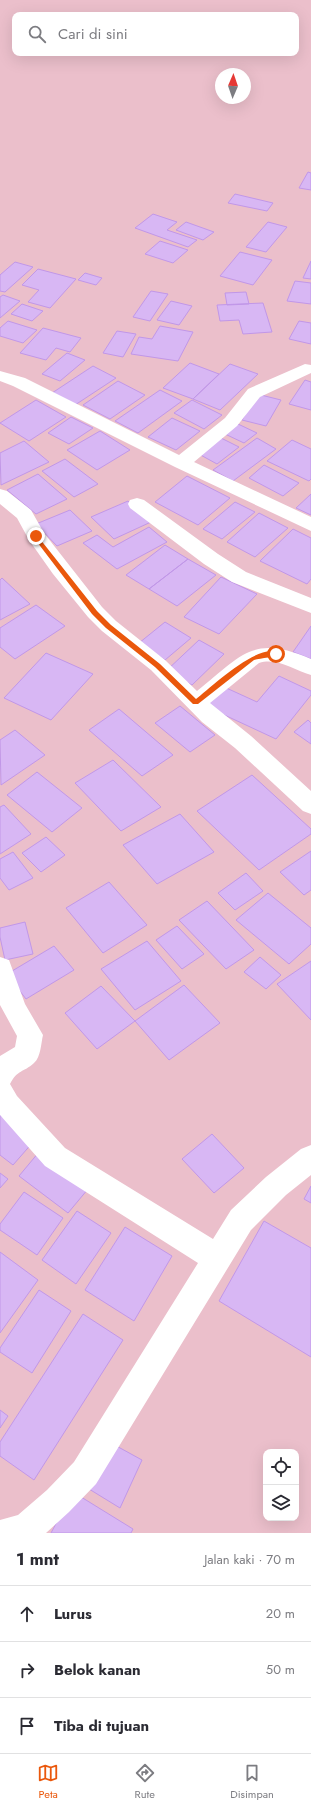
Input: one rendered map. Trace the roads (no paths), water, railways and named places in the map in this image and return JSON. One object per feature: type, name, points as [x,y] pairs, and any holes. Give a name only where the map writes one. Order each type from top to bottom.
[{"type":"street","points":[[181,463],[231,422],[254,392],[306,368]]},
{"type":"street","points":[[0,376],[19,382],[181,463],[311,525]]},
{"type":"street","points":[[0,495],[24,514],[36,536],[94,612],[109,626],[158,665],[210,716],[244,742],[311,805]]},
{"type":"street","points":[[137,504],[211,559],[239,577],[311,606]]},
{"type":"street","points":[[196,702],[252,658],[258,655],[276,654],[287,656],[311,666]]},
{"type":"street","points":[[0,968],[14,1009],[30,1035],[26,1054],[6,1066],[0,1078]]},
{"type":"street","points":[[0,1091],[8,1105],[55,1157],[217,1258]]},
{"type":"street","points":[[8,1533],[26,1529],[58,1501],[85,1473],[217,1258],[242,1220],[276,1186],[311,1158]]}]
